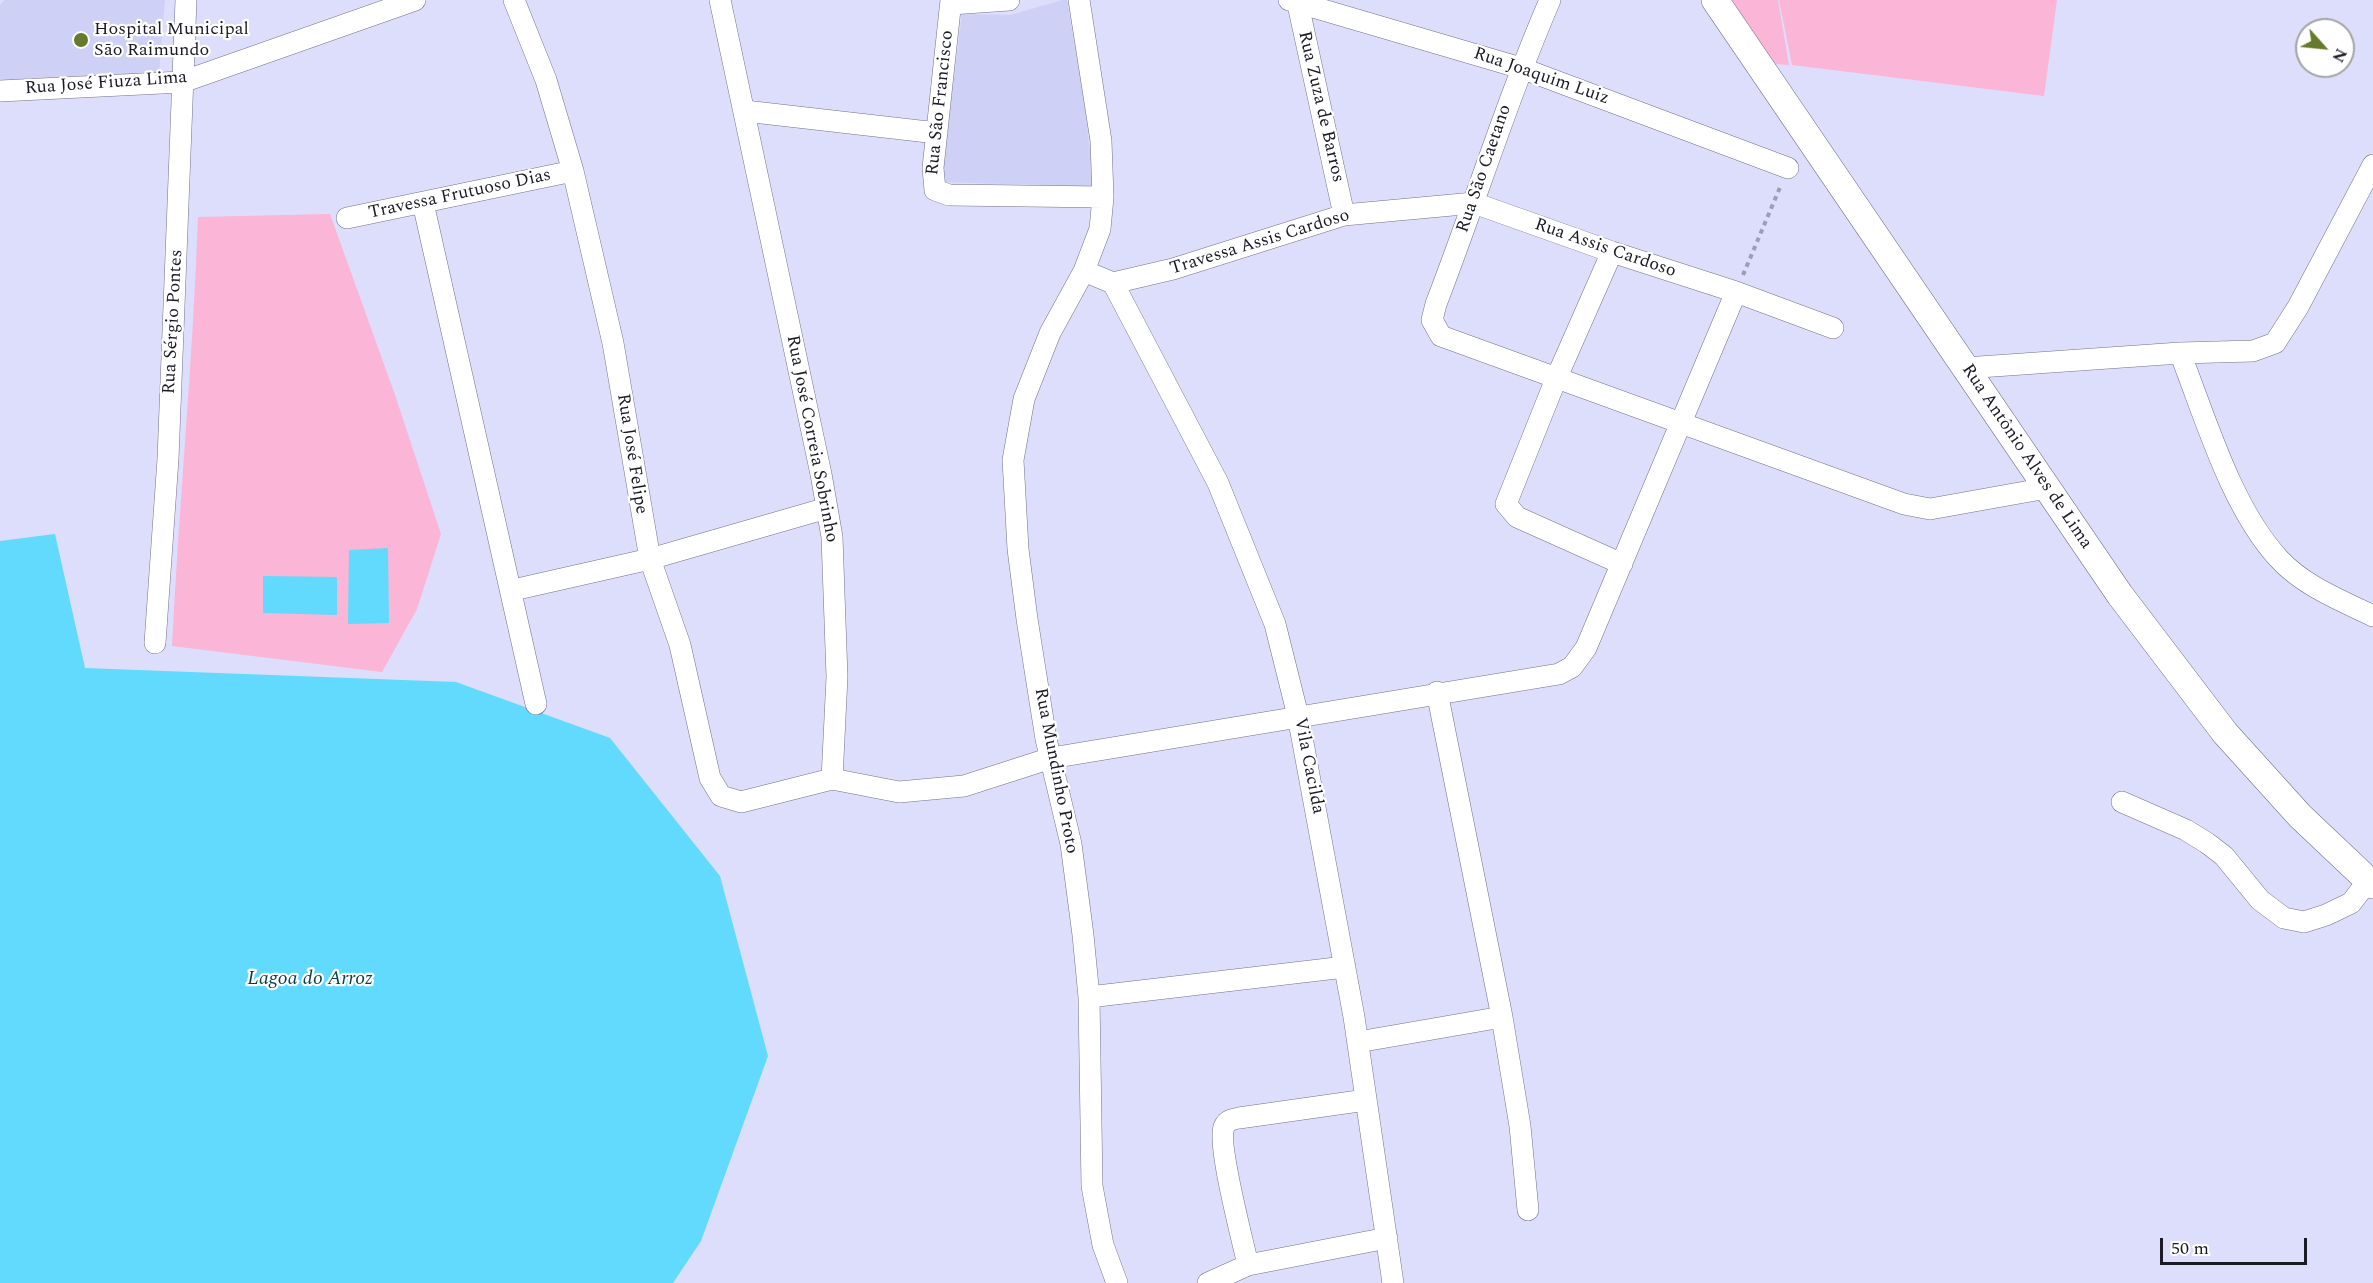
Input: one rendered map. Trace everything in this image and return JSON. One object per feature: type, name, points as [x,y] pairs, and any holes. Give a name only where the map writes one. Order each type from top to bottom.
[{"type":"main road","name":"Rua Antônio Alves de Lima","points":[[1715,0],[2120,595],[2224,733],[2300,816],[2371,883]]},
{"type":"street","name":"Rua Sérgio Pontes","points":[[155,643],[168,459],[186,0]]},
{"type":"street","name":"Rua José Fiuza Lima","points":[[0,91],[182,82],[415,0]]},
{"type":"street","name":"Rua José Felipe","points":[[514,0],[546,80],[573,171],[613,343],[650,559],[680,645],[715,789],[721,796],[741,802],[832,779]]},
{"type":"street","name":"Rua José Correia Sobrinho","points":[[720,0],[745,111],[832,537],[837,677],[832,779]]},
{"type":"street","points":[[951,2],[1009,0]]},
{"type":"street","name":"Rua Mundinho Proto","points":[[1079,0],[1101,141],[1103,197],[1100,229],[1084,271],[1050,333],[1023,399],[1013,460],[1022,582],[1036,664],[1046,759],[1071,844],[1089,997],[1092,1186],[1103,1245],[1117,1283]]},
{"type":"street","name":"Rua Joaquim Luiz","points":[[1294,0],[1521,68],[1788,168]]},
{"type":"street","name":"Rua Zuza de Barros","points":[[1294,0],[1344,215]]},
{"type":"street","name":"Rua São Caetano","points":[[1550,0],[1521,68],[1432,320],[1442,336],[1556,379]]},
{"type":"street","name":"Rua São Francisco","points":[[951,2],[932,186],[939,192],[949,195],[1103,197]]},
{"type":"street","points":[[745,111],[937,133]]},
{"type":"street","points":[[1965,368],[2180,353],[2253,351],[2274,343],[2298,307],[2373,165]]},
{"type":"street","name":"Travessa Frutuoso Dias","points":[[347,218],[573,171]]},
{"type":"street","points":[[423,203],[497,534],[513,590],[536,704]]},
{"type":"street","name":"Travessa Assis Cardoso","points":[[1113,283],[1173,269],[1344,215],[1474,203]]},
{"type":"street","name":"Rua Assis Cardoso","points":[[1474,203],[1612,252],[1736,292],[1833,328]]},
{"type":"street","points":[[1612,252],[1511,488],[1507,508],[1517,518],[1622,564]]},
{"type":"street","points":[[1084,271],[1113,283]]},
{"type":"street","name":"Vila Cacilda","points":[[1113,283],[1218,483],[1275,624],[1298,716],[1345,967],[1394,1283]]},
{"type":"street","points":[[832,779],[899,792],[964,786],[1046,759],[1437,692],[1559,674],[1572,667],[1586,648],[1736,292]]},
{"type":"street","points":[[2180,353],[2246,517],[2280,560],[2318,590],[2373,616]]},
{"type":"street","points":[[1556,379],[1904,504],[1930,509],[2047,488]]},
{"type":"street","points":[[513,590],[650,559],[827,508]]},
{"type":"street","points":[[1437,692],[1502,1017],[1520,1126],[1528,1210]]},
{"type":"street","points":[[2122,802],[2186,830],[2207,843],[2224,856],[2260,900],[2284,918],[2304,922],[2326,915],[2351,903],[2371,883]]},
{"type":"street","points":[[1089,997],[1345,967]]},
{"type":"street","points":[[1358,1042],[1502,1017]]},
{"type":"street","points":[[1248,1265],[1225,1154],[1222,1135],[1224,1125],[1228,1121],[1239,1118],[1366,1100]]},
{"type":"street","points":[[1208,1283],[1248,1265],[1387,1238]]},
{"type":"path","points":[[1736,292],[1788,168]]},
{"type":"shaded area","name":"Hospital Municipal São Raimundo","points":[[4,0],[165,0],[159,74],[0,82],[0,5]]},
{"type":"shaded area","points":[[1067,0],[1085,108],[1094,187],[941,182],[962,14],[1011,15]]},
{"type":"shaded area","points":[[1729,0],[1778,0],[1789,65],[1775,64]]},
{"type":"shaded area","points":[[1779,0],[2057,0],[2044,96],[1792,65]]},
{"type":"shaded area","points":[[330,214],[395,395],[441,534],[417,609],[382,672],[172,646],[198,217]]},
{"type":"water","name":"Lagoa do Arroz","points":[[55,534],[85,668],[456,682],[610,738],[720,876],[768,1056],[701,1241],[673,1283],[0,1283],[0,541]]},
{"type":"water","points":[[388,548],[389,623],[348,624],[349,550]]},
{"type":"water","points":[[263,576],[337,577],[337,615],[263,613]]},
{"type":"place","name":"Hospital Municipal São Raimundo","points":[[81,40]]}]
